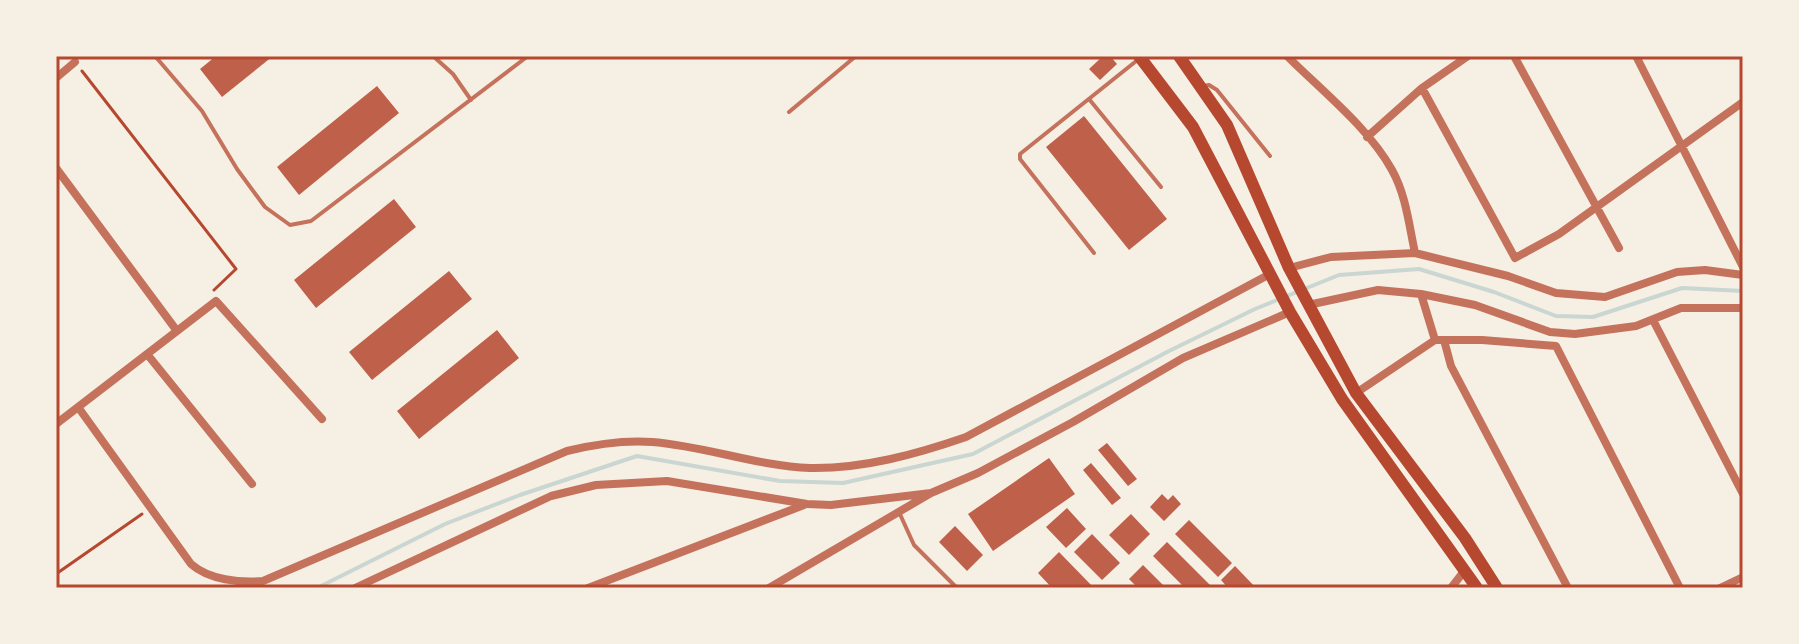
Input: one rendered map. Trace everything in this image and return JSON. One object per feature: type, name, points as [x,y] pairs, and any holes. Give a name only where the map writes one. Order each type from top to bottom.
[{"type":"main road","points":[[1179,56],[1227,125],[1290,271],[1356,393],[1465,538],[1497,588]]},
{"type":"main road","points":[[1141,57],[1193,127],[1290,311],[1342,399],[1477,588]]},
{"type":"street","points":[[1287,56],[1367,137],[1392,169],[1402,194],[1415,253]]},
{"type":"street","points":[[1367,137],[1422,88],[1468,56]]},
{"type":"street","points":[[1514,56],[1619,248]]},
{"type":"street","points":[[1636,56],[1743,267]]},
{"type":"street","points":[[56,78],[75,62]]},
{"type":"street","points":[[1422,88],[1515,258],[1559,234],[1743,102]]},
{"type":"street","points":[[56,168],[177,331]]},
{"type":"street","points":[[1290,271],[1331,257],[1415,253],[1508,276],[1556,293],[1605,297],[1677,272],[1705,270],[1743,275]]},
{"type":"street","points":[[78,407],[191,564],[199,571],[249,582],[276,577],[567,451],[586,446],[613,442],[655,442],[782,466],[813,468],[880,461],[966,437],[1272,277]]},
{"type":"street","points":[[1307,303],[1378,290],[1421,294],[1475,305],[1550,332],[1575,334],[1636,326],[1681,308],[1743,308]]},
{"type":"street","points":[[1421,294],[1451,366],[1568,588]]},
{"type":"street","points":[[56,424],[216,301],[322,419]]},
{"type":"street","points":[[769,588],[931,493],[978,473],[1183,358],[1290,311]]},
{"type":"street","points":[[1653,320],[1743,494]]},
{"type":"street","points":[[1356,393],[1439,340],[1556,346],[1575,334]]},
{"type":"street","points":[[1556,346],[1680,588]]},
{"type":"street","points":[[147,354],[252,484]]},
{"type":"street","points":[[355,588],[551,496],[596,485],[667,481],[807,504],[858,504],[931,493]]},
{"type":"street","points":[[588,588],[807,504]]},
{"type":"street","points":[[1451,588],[1465,570]]},
{"type":"street","points":[[1720,588],[1743,577]]},
{"type":"lane","points":[[155,56],[202,111],[237,169],[265,207],[290,225],[311,221],[528,56]]},
{"type":"lane","points":[[433,56],[453,74],[471,100]]},
{"type":"lane","points":[[789,112],[856,56]]},
{"type":"lane","points":[[1094,253],[1019,157],[1141,57]]},
{"type":"lane","points":[[1201,87],[1209,85],[1217,90],[1270,156]]},
{"type":"lane","points":[[1089,98],[1161,187]]},
{"type":"lane","points":[[899,512],[914,545],[957,588]]},
{"type":"path","points":[[75,62],[236,269],[210,294],[216,301]]},
{"type":"path","points":[[56,574],[152,508]]},
{"type":"building","points":[[216,56],[273,56],[222,97],[200,69]]},
{"type":"building","points":[[1103,56],[1110,56],[1117,64],[1100,80],[1089,69]]},
{"type":"building","points":[[377,86],[399,113],[299,195],[277,167]]},
{"type":"building","points":[[1084,116],[1167,219],[1129,250],[1046,147]]},
{"type":"building","points":[[394,199],[416,227],[316,308],[294,280]]},
{"type":"building","points":[[449,271],[472,299],[372,380],[349,352]]},
{"type":"building","points":[[497,330],[519,358],[419,439],[397,411]]},
{"type":"building","points":[[1107,443],[1137,479],[1128,486],[1098,450]]},
{"type":"building","points":[[1049,458],[1075,494],[993,551],[968,514]]},
{"type":"building","points":[[1091,463],[1121,498],[1112,505],[1083,470]]},
{"type":"building","points":[[1162,494],[1168,500],[1173,495],[1181,504],[1164,521],[1150,507]]},
{"type":"building","points":[[1067,508],[1086,529],[1066,548],[1046,527]]},
{"type":"building","points":[[1131,514],[1150,534],[1129,555],[1109,535]]},
{"type":"building","points":[[1189,520],[1232,563],[1218,577],[1175,534]]},
{"type":"building","points":[[955,526],[983,555],[967,571],[939,542]]},
{"type":"building","points":[[1092,534],[1120,563],[1102,580],[1074,552]]},
{"type":"building","points":[[1167,542],[1210,585],[1207,588],[1185,588],[1153,556]]},
{"type":"building","points":[[1059,552],[1094,588],[1052,588],[1038,573]]},
{"type":"building","points":[[1143,565],[1166,588],[1138,588],[1129,579]]},
{"type":"building","points":[[1235,566],[1256,588],[1228,588],[1221,580]]},
{"type":"waterway","points":[[317,588],[445,524],[637,456],[780,481],[843,483],[973,454],[1169,351],[1255,309],[1339,275],[1419,269],[1494,292],[1556,316],[1593,317],[1682,288],[1743,291]]}]
